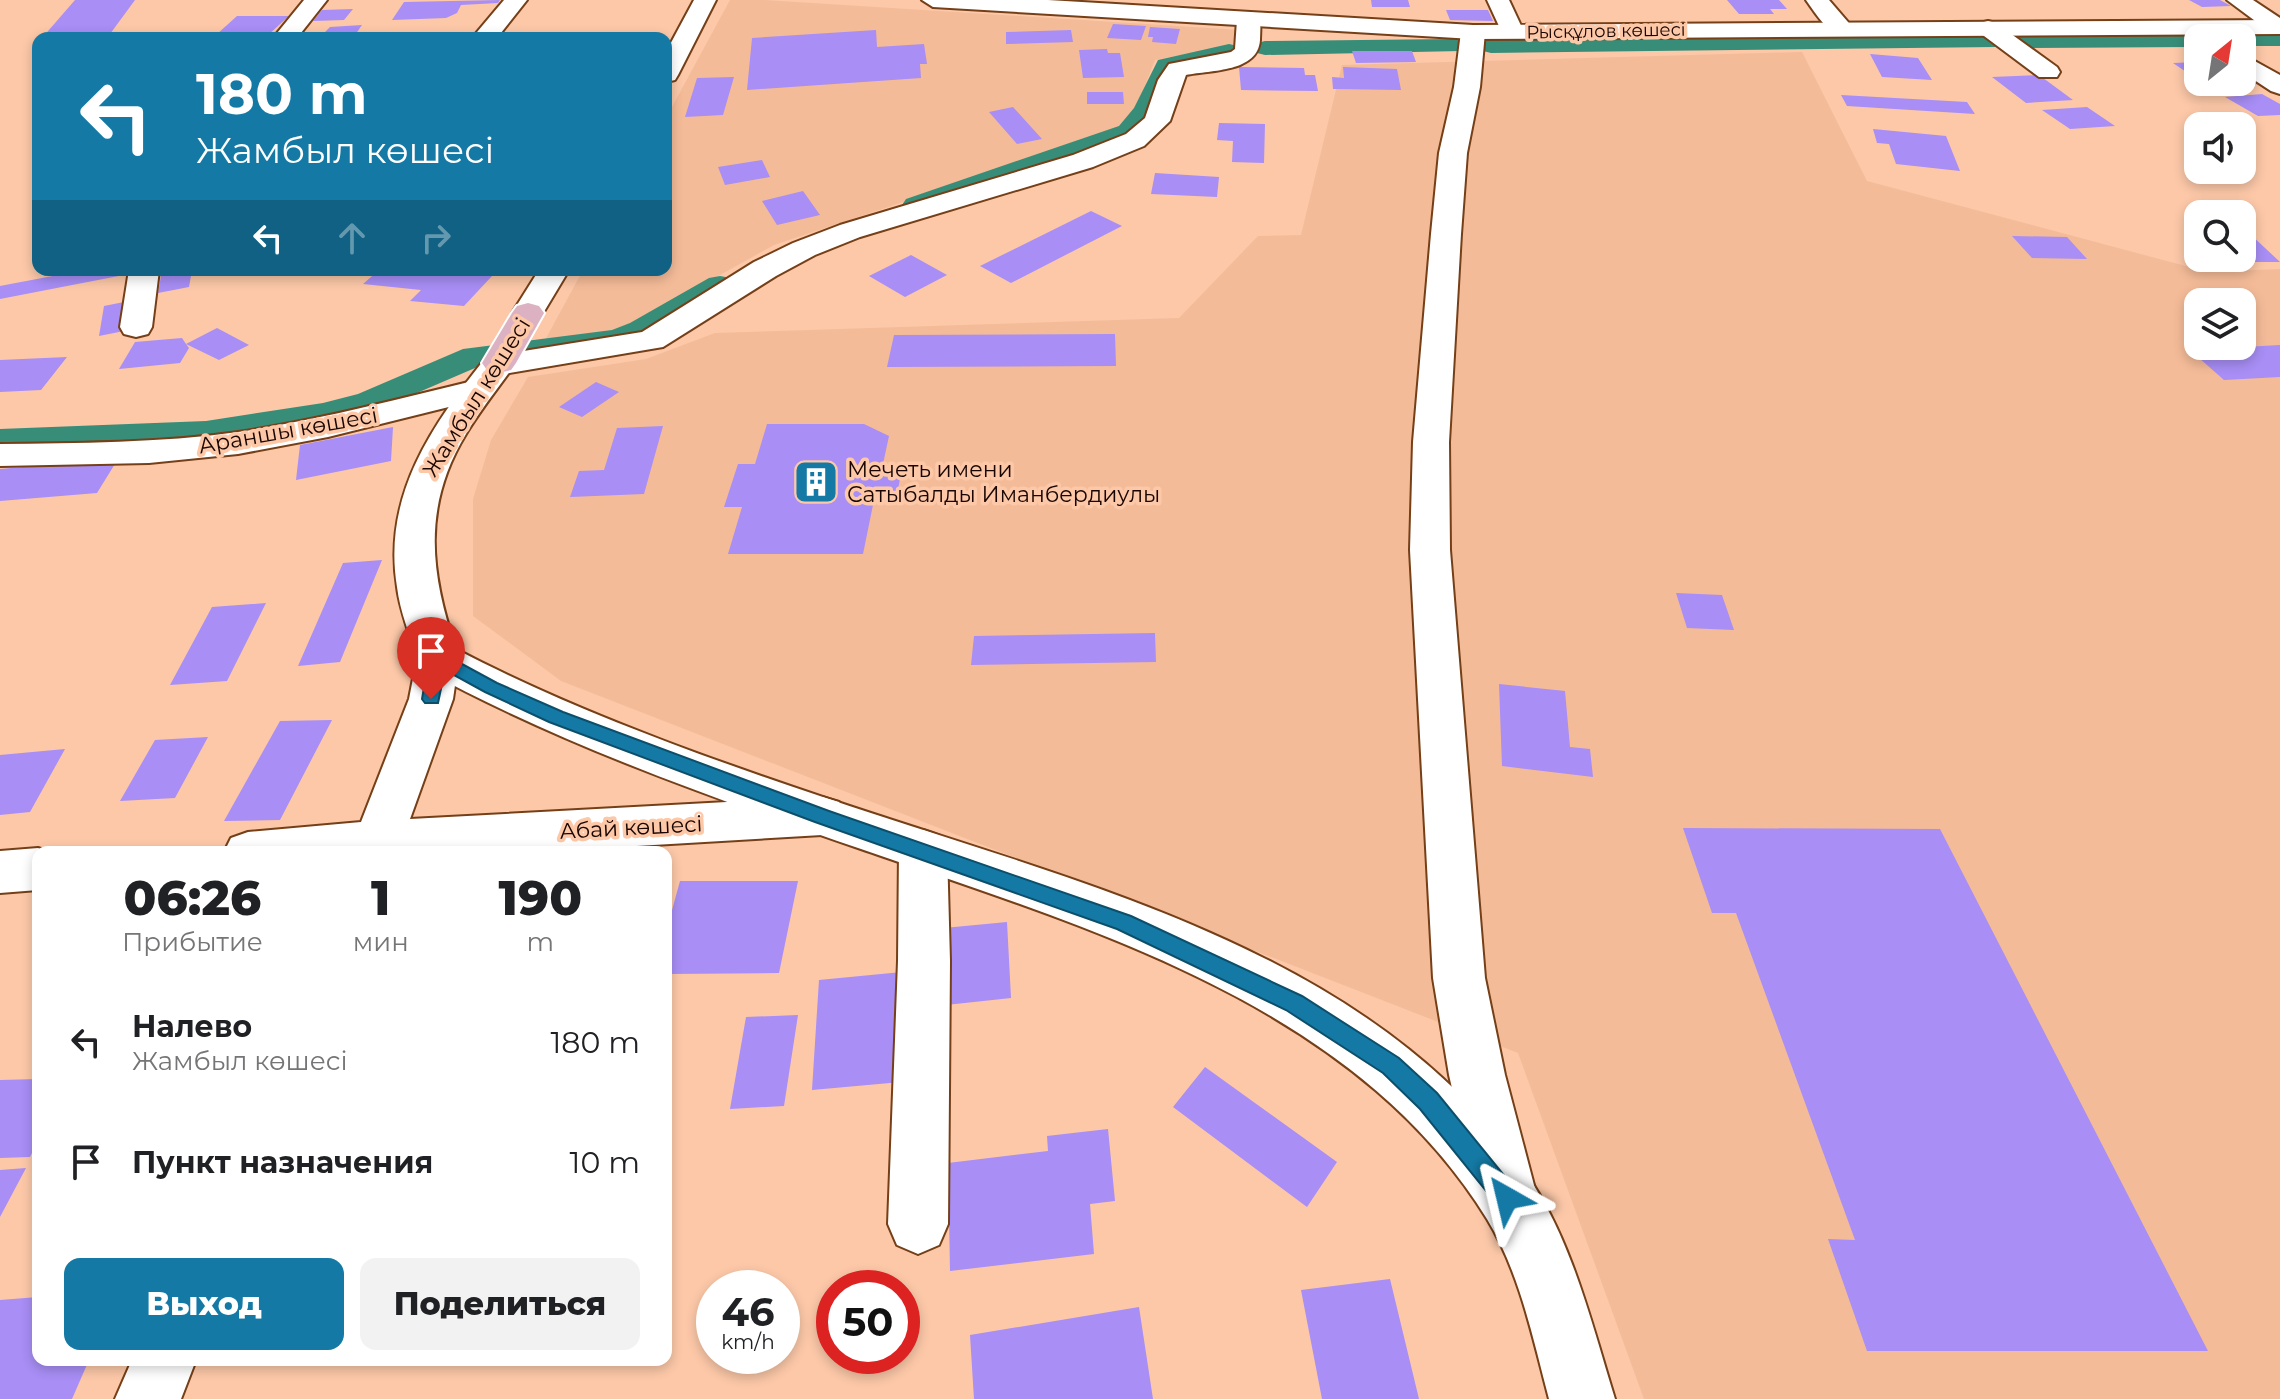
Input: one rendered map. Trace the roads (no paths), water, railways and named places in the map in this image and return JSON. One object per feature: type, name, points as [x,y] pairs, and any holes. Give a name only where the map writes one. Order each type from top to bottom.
[{"type":"main road","name":"Жамбыл көшесі","points":[[491,373],[528,313]]},
{"type":"street","points":[[290,32],[316,0]]},
{"type":"street","points":[[489,32],[516,0]]},
{"type":"street","points":[[672,63],[705,0]]},
{"type":"street","name":"Рысқұлов көшесі","points":[[933,0],[1493,32],[1988,28],[2184,33]]},
{"type":"street","points":[[1498,0],[1493,32],[1467,87],[1453,153],[1431,442],[1430,550],[1459,978],[1477,1075],[1507,1198],[1546,1281],[1582,1399]]},
{"type":"street","points":[[1817,0],[1842,29]]},
{"type":"street","points":[[2238,0],[2279,27]]},
{"type":"street","name":"Араншы көшесі","points":[[0,455],[174,449],[239,443],[372,416],[491,373],[651,340],[765,269],[804,249],[850,231],[1083,161],[1135,140],[1157,121],[1170,80],[1178,69],[1238,58],[1247,52],[1249,20]]},
{"type":"street","name":"Рысқұлов көшесі","points":[[2256,29],[2279,27]]},
{"type":"street","points":[[1988,28],[2048,72]]},
{"type":"street","points":[[2256,70],[2280,86]]},
{"type":"street","points":[[136,327],[143,276]]},
{"type":"street","name":"Жамбыл көшесі","points":[[528,313],[550,276]]},
{"type":"street","name":"Жамбыл көшесі","points":[[376,846],[431,699],[438,658],[415,577],[415,517],[420,487],[430,462],[491,373]]},
{"type":"street","points":[[438,658],[491,688],[556,717],[822,816],[1124,922],[1218,965],[1318,1017],[1391,1066],[1428,1101],[1507,1198]]},
{"type":"street","name":"Абай көшесі","points":[[390,846],[822,816]]},
{"type":"street","points":[[918,1224],[924,961],[923,850]]},
{"type":"street","points":[[0,872],[32,869]]},
{"type":"street","points":[[148,1399],[162,1366]]},
{"type":"waterway","points":[[2256,39],[2280,39]]},
{"type":"waterway","points":[[2025,41],[2184,40]]},
{"type":"waterway","points":[[1491,46],[1987,42]]},
{"type":"waterway","points":[[1265,48],[1453,46]]},
{"type":"waterway","points":[[916,205],[1128,132],[1146,111],[1167,65],[1229,51]]},
{"type":"waterway","points":[[0,440],[206,432],[324,413],[370,401],[475,356],[618,339],[642,330],[720,285]]},
{"type":"place","name":"Мечеть имени Сатыбалды Иманбердиулы","points":[[816,482]]}]
